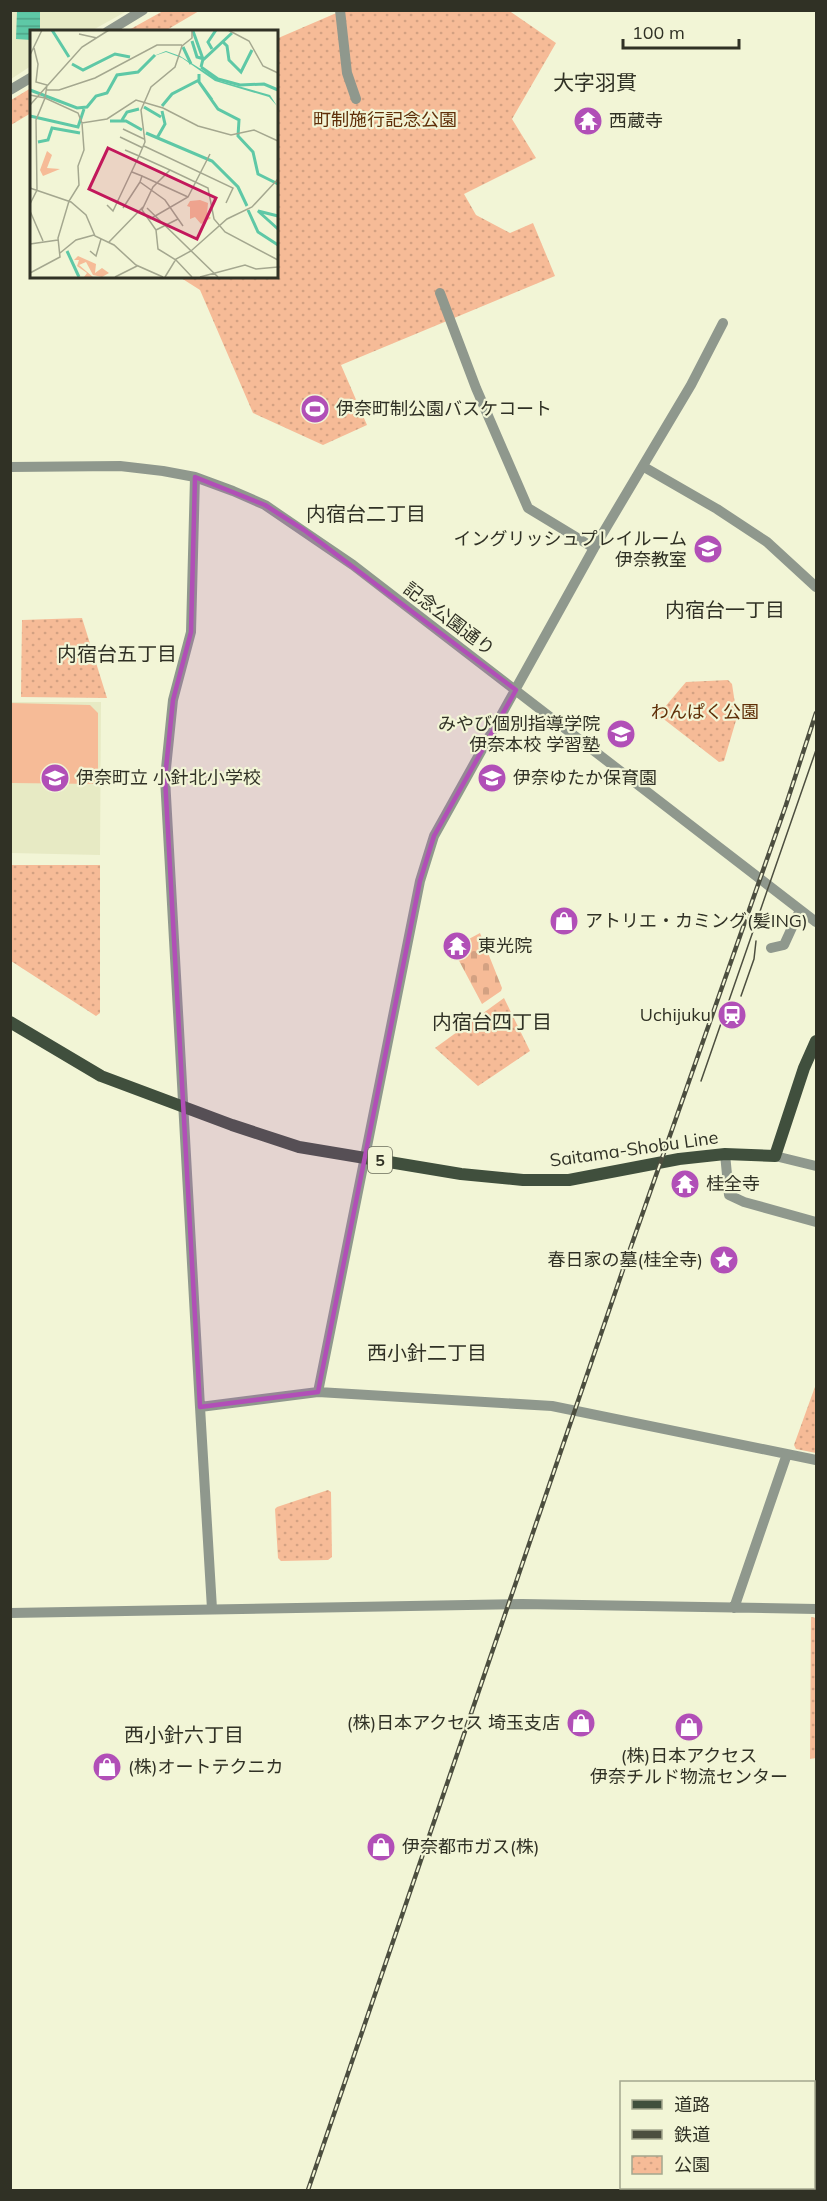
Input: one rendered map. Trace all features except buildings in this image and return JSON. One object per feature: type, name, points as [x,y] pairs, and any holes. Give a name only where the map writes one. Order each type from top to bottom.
[{"type":"main road","name":"Saitama-Shobu Line","points":[[10,1022],[101,1076],[281,1143],[364,1158],[494,1178],[569,1180],[679,1159],[725,1154],[775,1156]]},
{"type":"main road","points":[[775,1156],[804,1068],[816,1041]]},
{"type":"street","points":[[110,30],[143,10]]},
{"type":"street","points":[[340,10],[347,73],[356,99]]},
{"type":"street","points":[[10,90],[30,78]]},
{"type":"street","points":[[440,293],[476,388],[528,508],[594,548]]},
{"type":"street","points":[[318,1392],[420,881],[434,836],[594,548],[644,467],[723,323]]},
{"type":"street","name":"記念公園通り","points":[[10,467],[120,466],[195,477],[265,506],[304,530],[516,690],[753,871],[816,922]]},
{"type":"street","points":[[644,467],[717,509],[767,542],[816,587]]},
{"type":"street","points":[[195,477],[191,632],[173,700],[165,778],[212,1609]]},
{"type":"street","points":[[771,948],[784,945],[800,910]]},
{"type":"street","points":[[725,1154],[729,1195],[744,1202],[816,1222]]},
{"type":"street","points":[[775,1156],[816,1166]]},
{"type":"street","points":[[200,1407],[318,1392],[552,1406],[816,1460]]},
{"type":"street","points":[[734,1608],[787,1454]]},
{"type":"street","points":[[10,1613],[522,1604],[816,1610]]},
{"type":"highlighted area","points":[[195,477],[265,505],[304,530],[516,690],[434,836],[420,881],[318,1392],[200,1407],[165,778],[173,700],[191,632]]},
{"type":"shaded area","points":[[10,11],[127,11],[93,30],[30,30],[30,67],[11,79]]},
{"type":"shaded area","points":[[17,11],[40,11],[40,30],[30,30],[30,40],[16,39]]},
{"type":"shaded area","name":"伊奈町立 小針北小学校","points":[[11,702],[101,702],[100,855],[11,853]]},
{"type":"green space","name":"町制施行記念公園","points":[[508,10],[556,43],[512,119],[536,158],[464,194],[476,215],[510,233],[533,223],[555,276],[341,365],[367,425],[323,445],[253,413],[200,290],[181,278],[278,278],[278,38],[341,11]]},
{"type":"green space","points":[[163,11],[199,11],[167,30],[129,30]]},
{"type":"green space","points":[[30,89],[30,114],[11,125],[11,100]]},
{"type":"green space","points":[[82,618],[107,698],[21,697],[22,620]]},
{"type":"green space","name":"わんぱく公園","points":[[728,680],[732,684],[737,717],[724,761],[719,762],[659,714],[686,682]]},
{"type":"green space","points":[[11,703],[90,705],[98,713],[98,784],[11,783]]},
{"type":"green space","points":[[11,865],[100,865],[100,1013],[96,1016],[11,961]]},
{"type":"green space","points":[[480,933],[502,988],[482,1004],[456,955],[470,947],[467,940]]},
{"type":"green space","points":[[504,998],[530,1051],[478,1086],[435,1048]]},
{"type":"green space","points":[[816,1384],[816,1453],[796,1449],[794,1445]]},
{"type":"green space","points":[[328,1490],[331,1492],[332,1557],[328,1560],[281,1561],[278,1558],[275,1509]]},
{"type":"green space","points":[[811,1617],[816,1618],[816,1758],[810,1759]]},
{"type":"tram line","points":[[701,1081],[816,750]]},
{"type":"tram line","points":[[741,996],[754,959],[756,941]]},
{"type":"railway","points":[[308,2190],[816,713]]},
{"type":"place","name":"西蔵寺","points":[[588,121]]},
{"type":"place","name":"伊奈町制公園バスケコート","points":[[315,409]]},
{"type":"place","name":"イングリッシュプレイルーム 伊奈教室","points":[[708,549]]},
{"type":"place","name":"みやび個別指導学院 伊奈本校 学習塾","points":[[621,734]]},
{"type":"place","name":"伊奈町立 小針北小学校","points":[[55,778]]},
{"type":"place","name":"伊奈ゆたか保育園","points":[[492,778]]},
{"type":"place","name":"アトリエ・カミング(髪ING)","points":[[564,921]]},
{"type":"place","name":"東光院","points":[[457,946]]},
{"type":"place","name":"Uchijuku","points":[[732,1015]]},
{"type":"place","name":"桂全寺","points":[[685,1184]]},
{"type":"place","name":"春日家の墓(桂全寺)","points":[[724,1260]]},
{"type":"place","name":"(株)日本アクセス 埼玉支店","points":[[581,1723]]},
{"type":"place","name":"(株)日本アクセス 伊奈チルド物流センター","points":[[689,1727]]},
{"type":"place","name":"(株)オートテクニカ","points":[[107,1767]]},
{"type":"place","name":"伊奈都市ガス(株)","points":[[381,1847]]},
{"type":"district","name":"大字羽貫","points":[[595,83]]},
{"type":"district","name":"内宿台二丁目","points":[[366,514]]},
{"type":"district","name":"内宿台一丁目","points":[[725,610]]},
{"type":"district","name":"内宿台五丁目","points":[[117,654]]},
{"type":"district","name":"内宿台四丁目","points":[[492,1022]]},
{"type":"district","name":"西小針二丁目","points":[[427,1353]]},
{"type":"district","name":"西小針六丁目","points":[[184,1735]]}]
